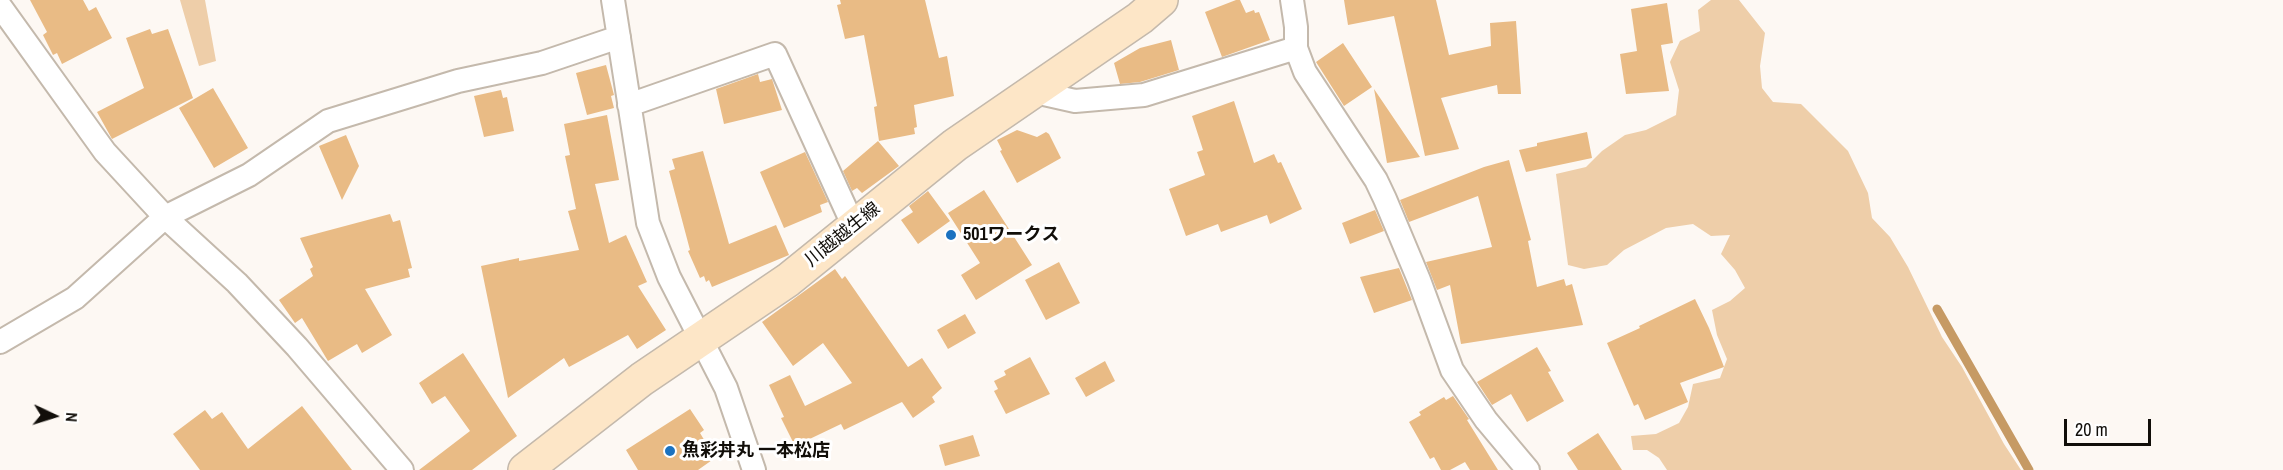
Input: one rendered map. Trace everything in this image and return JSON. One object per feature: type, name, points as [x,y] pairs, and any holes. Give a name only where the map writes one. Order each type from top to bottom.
[{"type":"main road","name":"川越越生線","points":[[525,470],[613,400],[788,280],[955,145],[1035,92],[1140,18],[1161,0]]},
{"type":"street","points":[[613,0],[648,223],[669,277],[726,388],[754,470]]},
{"type":"street","points":[[1292,0],[1296,48],[1305,72],[1376,180],[1419,280],[1452,370],[1486,420],[1528,470]]},
{"type":"street","points":[[0,6],[105,152],[165,217],[245,291],[297,347],[402,470]]},
{"type":"street","points":[[0,342],[75,298],[165,217],[249,175],[328,121],[458,81],[542,63],[619,37]]},
{"type":"street","points":[[1035,92],[1075,100],[1144,95],[1296,48]]},
{"type":"street","points":[[629,105],[775,54],[854,227]]},
{"type":"shaded area","points":[[180,0],[205,0],[216,61],[199,66]]},
{"type":"shaded area","points":[[1711,0],[1739,0],[1765,33],[1760,66],[1762,88],[1773,102],[1801,104],[1848,151],[1868,193],[1872,218],[1890,237],[1908,267],[1942,337],[1962,367],[2004,444],[2021,470],[1667,470],[1659,458],[1647,450],[1633,450],[1631,436],[1656,434],[1679,423],[1688,407],[1693,384],[1720,378],[1727,359],[1717,335],[1712,310],[1730,301],[1745,288],[1735,270],[1721,254],[1730,235],[1711,236],[1693,224],[1666,228],[1624,250],[1607,265],[1584,269],[1568,265],[1556,174],[1586,167],[1602,151],[1625,135],[1646,130],[1676,115],[1679,90],[1670,62],[1680,41],[1700,31],[1698,10]]},
{"type":"building","points":[[30,0],[83,0],[89,11],[96,7],[112,38],[62,64],[57,53],[53,55],[43,35],[47,32]]},
{"type":"building","points":[[840,0],[925,0],[939,58],[947,56],[954,96],[914,105],[917,127],[914,128],[915,134],[879,141],[874,107],[877,106],[864,35],[845,39],[837,5],[841,4]]},
{"type":"building","points":[[1240,0],[1246,13],[1254,10],[1255,13],[1259,12],[1270,40],[1222,57],[1205,12]]},
{"type":"building","points":[[1344,0],[1436,0],[1449,55],[1491,46],[1490,23],[1516,21],[1521,94],[1498,94],[1497,85],[1441,98],[1459,149],[1425,156],[1394,16],[1348,25]]},
{"type":"building","points":[[1667,3],[1673,43],[1661,45],[1669,91],[1626,94],[1620,54],[1637,51],[1631,9]]},
{"type":"building","points":[[150,29],[152,34],[168,29],[193,98],[112,139],[97,112],[144,88],[126,38]]},
{"type":"building","points":[[1171,40],[1179,70],[1140,82],[1120,84],[1114,63],[1140,48]]},
{"type":"building","points":[[1343,43],[1372,87],[1344,106],[1316,62]]},
{"type":"building","points":[[606,65],[614,95],[611,96],[614,108],[587,115],[576,73]]},
{"type":"building","points":[[758,74],[760,82],[772,79],[782,110],[724,124],[716,89]]},
{"type":"building","points":[[213,88],[248,148],[214,168],[179,108]]},
{"type":"building","points":[[1374,89],[1420,157],[1387,163]]},
{"type":"building","points":[[501,90],[503,98],[507,97],[514,131],[484,137],[474,96]]},
{"type":"building","points":[[1234,101],[1254,163],[1274,154],[1278,163],[1281,162],[1302,209],[1270,224],[1267,215],[1221,232],[1218,224],[1186,236],[1169,189],[1205,175],[1197,152],[1203,150],[1192,116]]},
{"type":"building","points":[[607,115],[619,180],[595,184],[609,243],[626,235],[647,282],[638,286],[666,330],[637,349],[628,335],[569,367],[564,358],[508,398],[481,266],[579,250],[568,211],[576,209],[565,156],[570,155],[564,124]]},
{"type":"building","points":[[1017,130],[1037,137],[1046,132],[1061,158],[1017,183],[1000,151],[1002,150],[997,140]]},
{"type":"building","points":[[1587,132],[1592,158],[1526,172],[1519,150],[1537,146],[1537,143]]},
{"type":"building","points":[[346,135],[359,166],[342,200],[319,146]]},
{"type":"building","points":[[878,141],[899,166],[862,193],[857,188],[852,191],[843,171]]},
{"type":"building","points":[[703,151],[729,244],[776,225],[789,255],[712,287],[709,280],[706,282],[704,276],[700,278],[688,251],[690,250],[669,171],[675,169],[672,159]]},
{"type":"building","points":[[805,152],[828,202],[820,205],[822,212],[784,228],[760,172]]},
{"type":"building","points":[[1509,160],[1531,240],[1528,241],[1537,287],[1564,279],[1566,286],[1572,284],[1583,325],[1461,344],[1450,285],[1437,290],[1426,262],[1492,247],[1478,196],[1409,222],[1400,200],[1484,167]]},
{"type":"building","points":[[984,190],[1032,265],[976,300],[961,275],[980,263],[948,213]]},
{"type":"building","points":[[928,191],[950,221],[918,244],[901,220],[913,212],[909,206]]},
{"type":"building","points":[[1375,210],[1384,231],[1350,244],[1342,223]]},
{"type":"building","points":[[390,214],[393,222],[400,220],[412,268],[408,269],[410,277],[365,289],[392,335],[362,353],[357,344],[328,361],[302,318],[295,323],[279,300],[313,276],[310,269],[313,267],[300,238]]},
{"type":"building","points":[[1059,262],[1080,303],[1046,320],[1025,280]]},
{"type":"building","points":[[1399,268],[1412,300],[1374,313],[1360,277]]},
{"type":"building","points":[[835,269],[842,279],[845,276],[908,367],[922,358],[942,388],[932,397],[935,402],[913,418],[902,402],[844,430],[841,424],[795,446],[781,418],[784,417],[769,385],[790,375],[805,406],[852,383],[823,343],[793,366],[762,322]]},
{"type":"building","points":[[1695,299],[1724,367],[1680,383],[1688,402],[1645,420],[1638,404],[1634,406],[1607,343]]},
{"type":"building","points":[[965,314],[976,333],[948,349],[937,330]]},
{"type":"building","points":[[1537,347],[1564,401],[1527,422],[1511,394],[1492,405],[1477,382]]},
{"type":"building","points":[[463,353],[517,436],[472,470],[419,470],[470,431],[445,396],[432,404],[419,383]]},
{"type":"building","points":[[1030,357],[1050,394],[1006,414],[994,391],[998,389],[994,381],[1006,375],[1004,371]]},
{"type":"building","points":[[1105,361],[1115,381],[1086,397],[1075,378]]},
{"type":"building","points":[[1453,396],[1498,470],[1470,470],[1465,462],[1450,470],[1441,470],[1434,457],[1430,459],[1409,422],[1421,415],[1419,412],[1444,397],[1446,400]]},
{"type":"building","points":[[302,406],[352,470],[200,470],[173,434],[205,410],[212,419],[222,412],[248,449]]},
{"type":"building","points":[[690,409],[704,430],[700,433],[715,458],[698,470],[638,470],[626,450]]},
{"type":"building","points":[[1598,433],[1622,470],[1578,470],[1567,453]]},
{"type":"building","points":[[973,435],[980,456],[945,466],[939,445]]},
{"type":"waterway","points":[[1937,309],[2029,470]]},
{"type":"place","name":"501ワークス","points":[[951,235]]},
{"type":"place","name":"魚彩丼丸 一本松店","points":[[670,451]]}]
